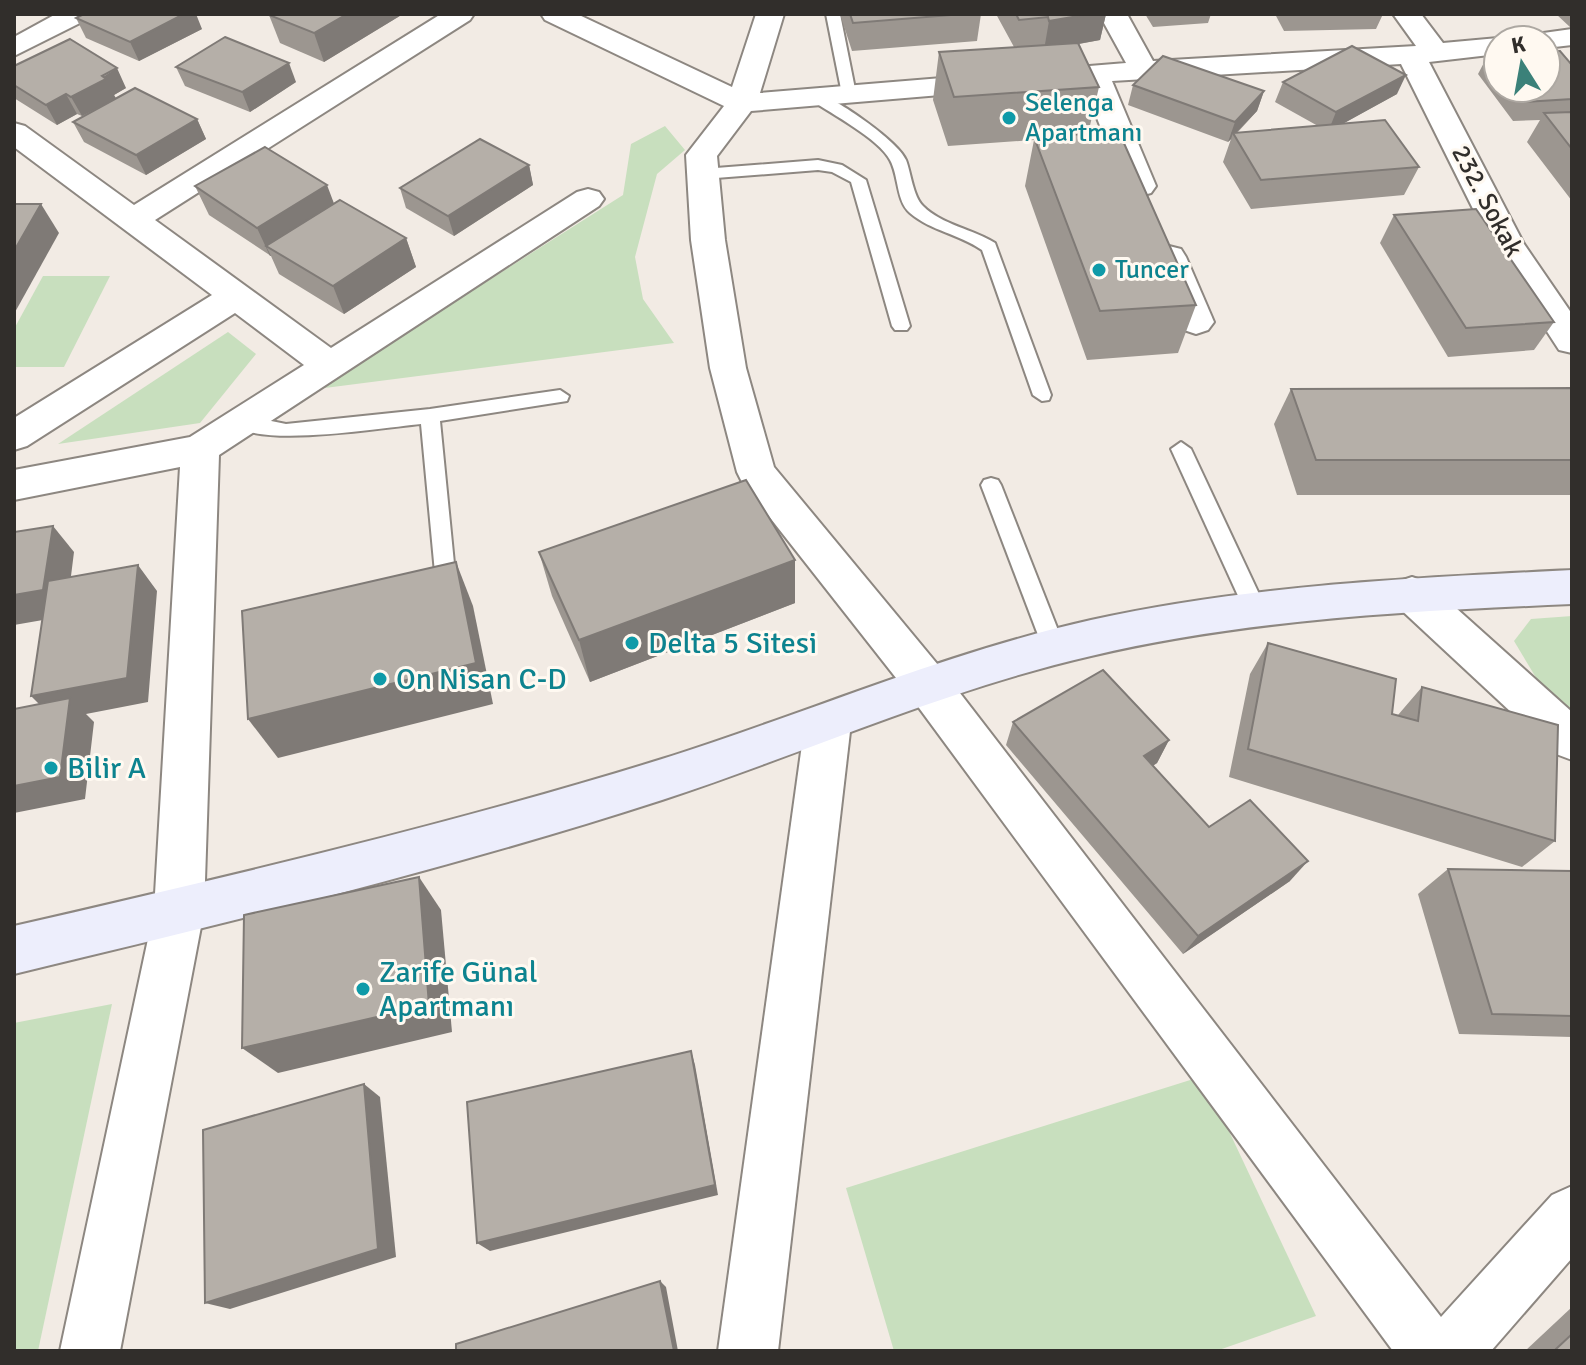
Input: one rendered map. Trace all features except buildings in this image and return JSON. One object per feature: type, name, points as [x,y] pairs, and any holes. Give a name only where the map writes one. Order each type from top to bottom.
[{"type":"main road","points":[[14,950],[494,831],[828,723],[927,684],[1091,638],[1314,602],[1572,587]]},
{"type":"street","points":[[14,48],[76,14]]},
{"type":"street","points":[[135,219],[460,14]]},
{"type":"street","points":[[555,14],[742,103],[1094,73],[1423,54],[1482,48]]},
{"type":"street","points":[[770,14],[742,103],[701,155],[708,240],[728,368],[756,472],[927,684],[1430,1351]]},
{"type":"street","points":[[1113,14],[1144,70]]},
{"type":"street","name":"232. Sokak","points":[[1407,14],[1508,245],[1572,341]]},
{"type":"street","points":[[1094,73],[1196,322]]},
{"type":"street","points":[[14,132],[328,364]]},
{"type":"street","points":[[14,485],[200,449],[588,199]]},
{"type":"street","points":[[14,436],[235,297]]},
{"type":"street","points":[[90,1351],[179,911],[200,449]]},
{"type":"street","points":[[1412,594],[1572,740]]},
{"type":"street","points":[[748,1351],[828,723]]},
{"type":"street","points":[[1451,1351],[1572,1215]]},
{"type":"lane","points":[[833,14],[849,94]]},
{"type":"lane","points":[[816,97],[870,133],[897,157],[913,207],[935,223],[971,235],[989,247],[1042,395]]},
{"type":"lane","points":[[703,174],[818,165],[836,168],[858,180],[901,326]]},
{"type":"lane","points":[[241,422],[286,431],[430,416],[560,396]]},
{"type":"lane","points":[[430,416],[448,600]]},
{"type":"lane","points":[[1181,449],[1256,611]]},
{"type":"lane","points":[[991,485],[1054,648]]},
{"type":"green space","points":[[665,126],[685,150],[657,174],[635,257],[643,299],[674,343],[317,389],[623,195],[631,144]]},
{"type":"green space","points":[[43,276],[110,276],[64,367],[14,367],[14,329]]},
{"type":"green space","points":[[228,332],[256,354],[200,423],[58,444]]},
{"type":"green space","points":[[1572,616],[1572,717],[1541,686],[1514,641],[1531,619]]},
{"type":"green space","points":[[112,1004],[38,1351],[14,1351],[14,1023]]},
{"type":"green space","points":[[1203,1076],[1316,1316],[1216,1351],[894,1351],[846,1188]]},
{"type":"place","name":"Selenga Apartmanı","points":[[1009,118]]},
{"type":"place","name":"Tuncer","points":[[1099,270]]},
{"type":"place","name":"Delta 5 Sitesi","points":[[632,643]]},
{"type":"place","name":"On Nisan C-D","points":[[380,679]]},
{"type":"place","name":"Bilir A","points":[[51,768]]},
{"type":"place","name":"Zarife Günal Apartmanı","points":[[363,989]]}]
